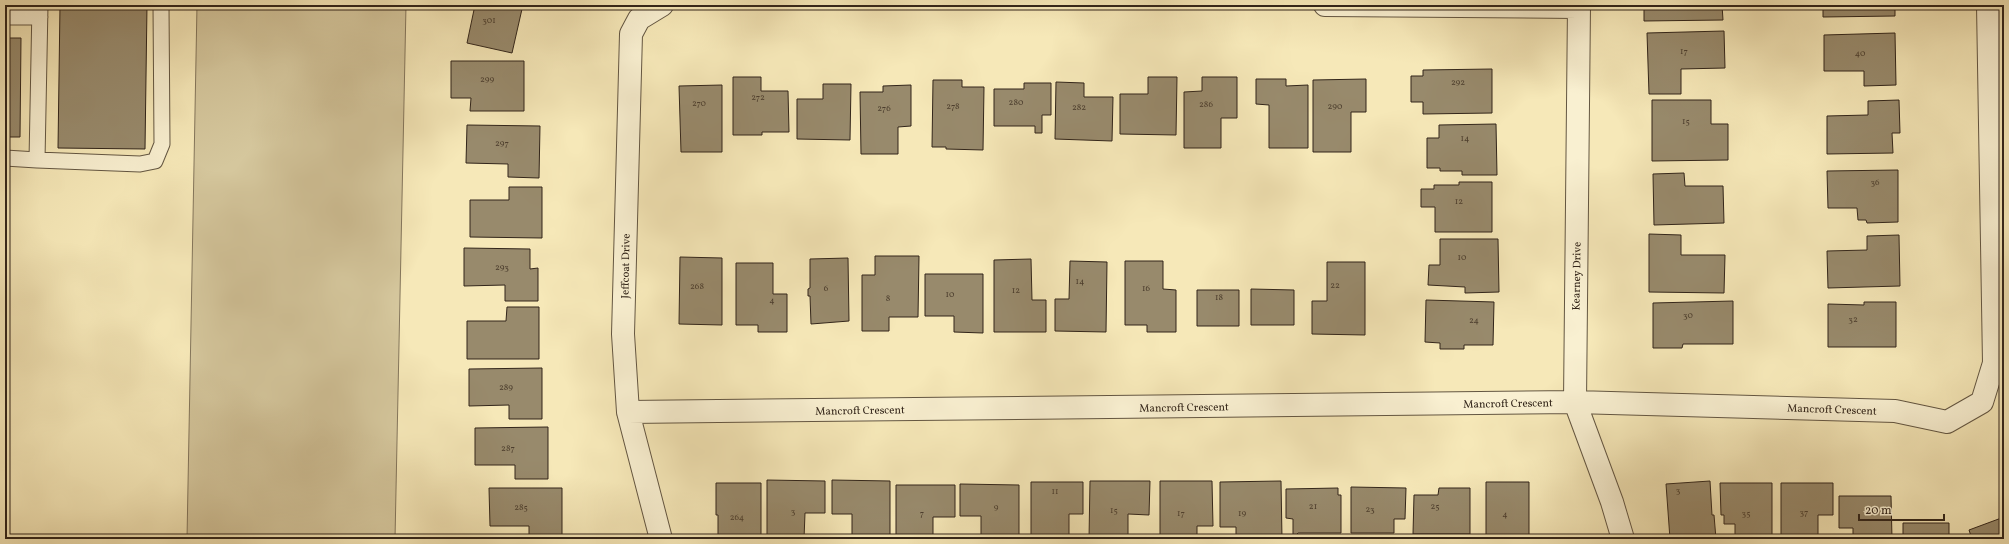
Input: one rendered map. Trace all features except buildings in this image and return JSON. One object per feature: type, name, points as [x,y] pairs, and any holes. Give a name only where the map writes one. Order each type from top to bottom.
[{"type":"street","name":"Jeffcoat Drive","points":[[661,539],[628,412],[623,334],[630,34],[639,19],[662,5]]},
{"type":"street","points":[[1325,5],[1578,6]]},
{"type":"street","name":"Mancroft Crescent","points":[[628,412],[1575,402],[1895,411],[1947,422],[1982,402],[1994,363],[1988,5]]},
{"type":"street","name":"Kearney Drive","points":[[1578,6],[1575,402],[1612,502],[1623,539]]},
{"type":"lane","points":[[5,158],[140,164],[155,161],[162,144],[162,5]]},
{"type":"lane","points":[[5,17],[40,11],[37,160]]},
{"type":"shaded area","points":[[197,5],[406,5],[395,539],[187,539]]}]
